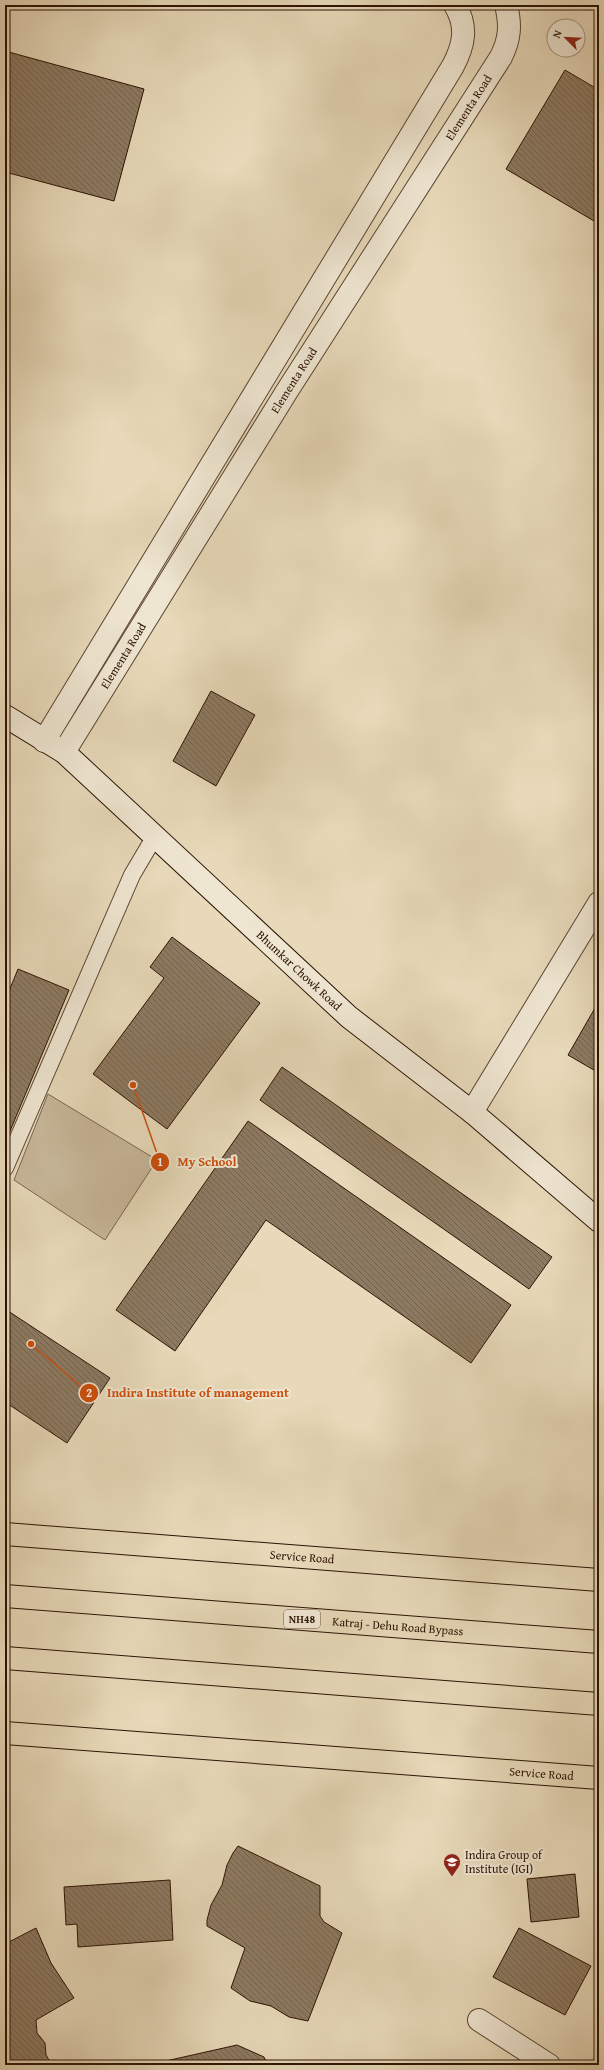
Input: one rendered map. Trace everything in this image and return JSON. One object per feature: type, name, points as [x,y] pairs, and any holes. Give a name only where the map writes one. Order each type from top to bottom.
[{"type":"main road","name":"Service Road","points":[[5,1534],[599,1580]]},
{"type":"main road","name":"Katraj - Dehu Road Bypass","points":[[5,1596],[599,1642]]},
{"type":"main road","points":[[5,1658],[599,1704]]},
{"type":"main road","name":"Service Road","points":[[5,1733],[599,1778]]},
{"type":"street","name":"Elementa Road","points":[[44,741],[453,66],[464,40],[464,27],[461,15],[455,5]]},
{"type":"street","name":"Elementa Road","points":[[64,752],[287,391],[501,57],[507,45],[510,31],[506,5]]},
{"type":"street","points":[[156,557],[177,569]]},
{"type":"street","name":"Bhumkar Chowk Road","points":[[5,716],[64,752],[349,1017],[472,1112],[599,1220]]},
{"type":"street","points":[[472,1112],[599,903]]},
{"type":"street","points":[[479,2020],[549,2065]]},
{"type":"lane","points":[[5,1168],[132,875],[155,836]]},
{"type":"shaded area","points":[[48,1094],[157,1160],[105,1240],[14,1180]]},
{"type":"building","points":[[5,51],[144,89],[114,201],[5,172]]},
{"type":"building","points":[[565,70],[599,90],[599,224],[506,169]]},
{"type":"building","points":[[211,691],[255,715],[216,786],[173,761]]},
{"type":"building","points":[[172,937],[260,1003],[167,1129],[93,1074],[164,978],[150,967]]},
{"type":"building","points":[[18,969],[69,990],[5,1143],[5,1001]]},
{"type":"building","points":[[599,1001],[599,1073],[568,1055]]},
{"type":"building","points":[[282,1067],[552,1257],[529,1289],[260,1100]]},
{"type":"building","points":[[248,1121],[511,1305],[471,1363],[266,1220],[175,1351],[116,1310]]},
{"type":"building","points":[[5,1309],[110,1378],[67,1443],[5,1402]]},
{"type":"building","points":[[238,1846],[320,1886],[320,1916],[324,1922],[342,1933],[308,2021],[289,2017],[271,2006],[250,2001],[231,1988],[245,1948],[207,1926],[207,1920],[211,1905],[222,1885],[227,1865]]},
{"type":"building","points":[[575,1874],[579,1917],[531,1922],[527,1879]]},
{"type":"building","points":[[170,1880],[173,1940],[78,1947],[77,1924],[66,1925],[64,1887]]},
{"type":"building","points":[[36,1928],[51,1963],[74,1998],[36,2020],[37,2033],[45,2043],[46,2055],[52,2065],[5,2065],[5,1944]]},
{"type":"building","points":[[519,1928],[591,1966],[565,2015],[493,1977]]},
{"type":"building","points":[[237,2045],[264,2057],[268,2065],[148,2065]]},
{"type":"place","name":"My School","points":[[133,1085]]},
{"type":"place","name":"Indira Institute of management","points":[[31,1344]]},
{"type":"place","name":"Indira Group of Institute (IGI)","points":[[452,1877]]}]
